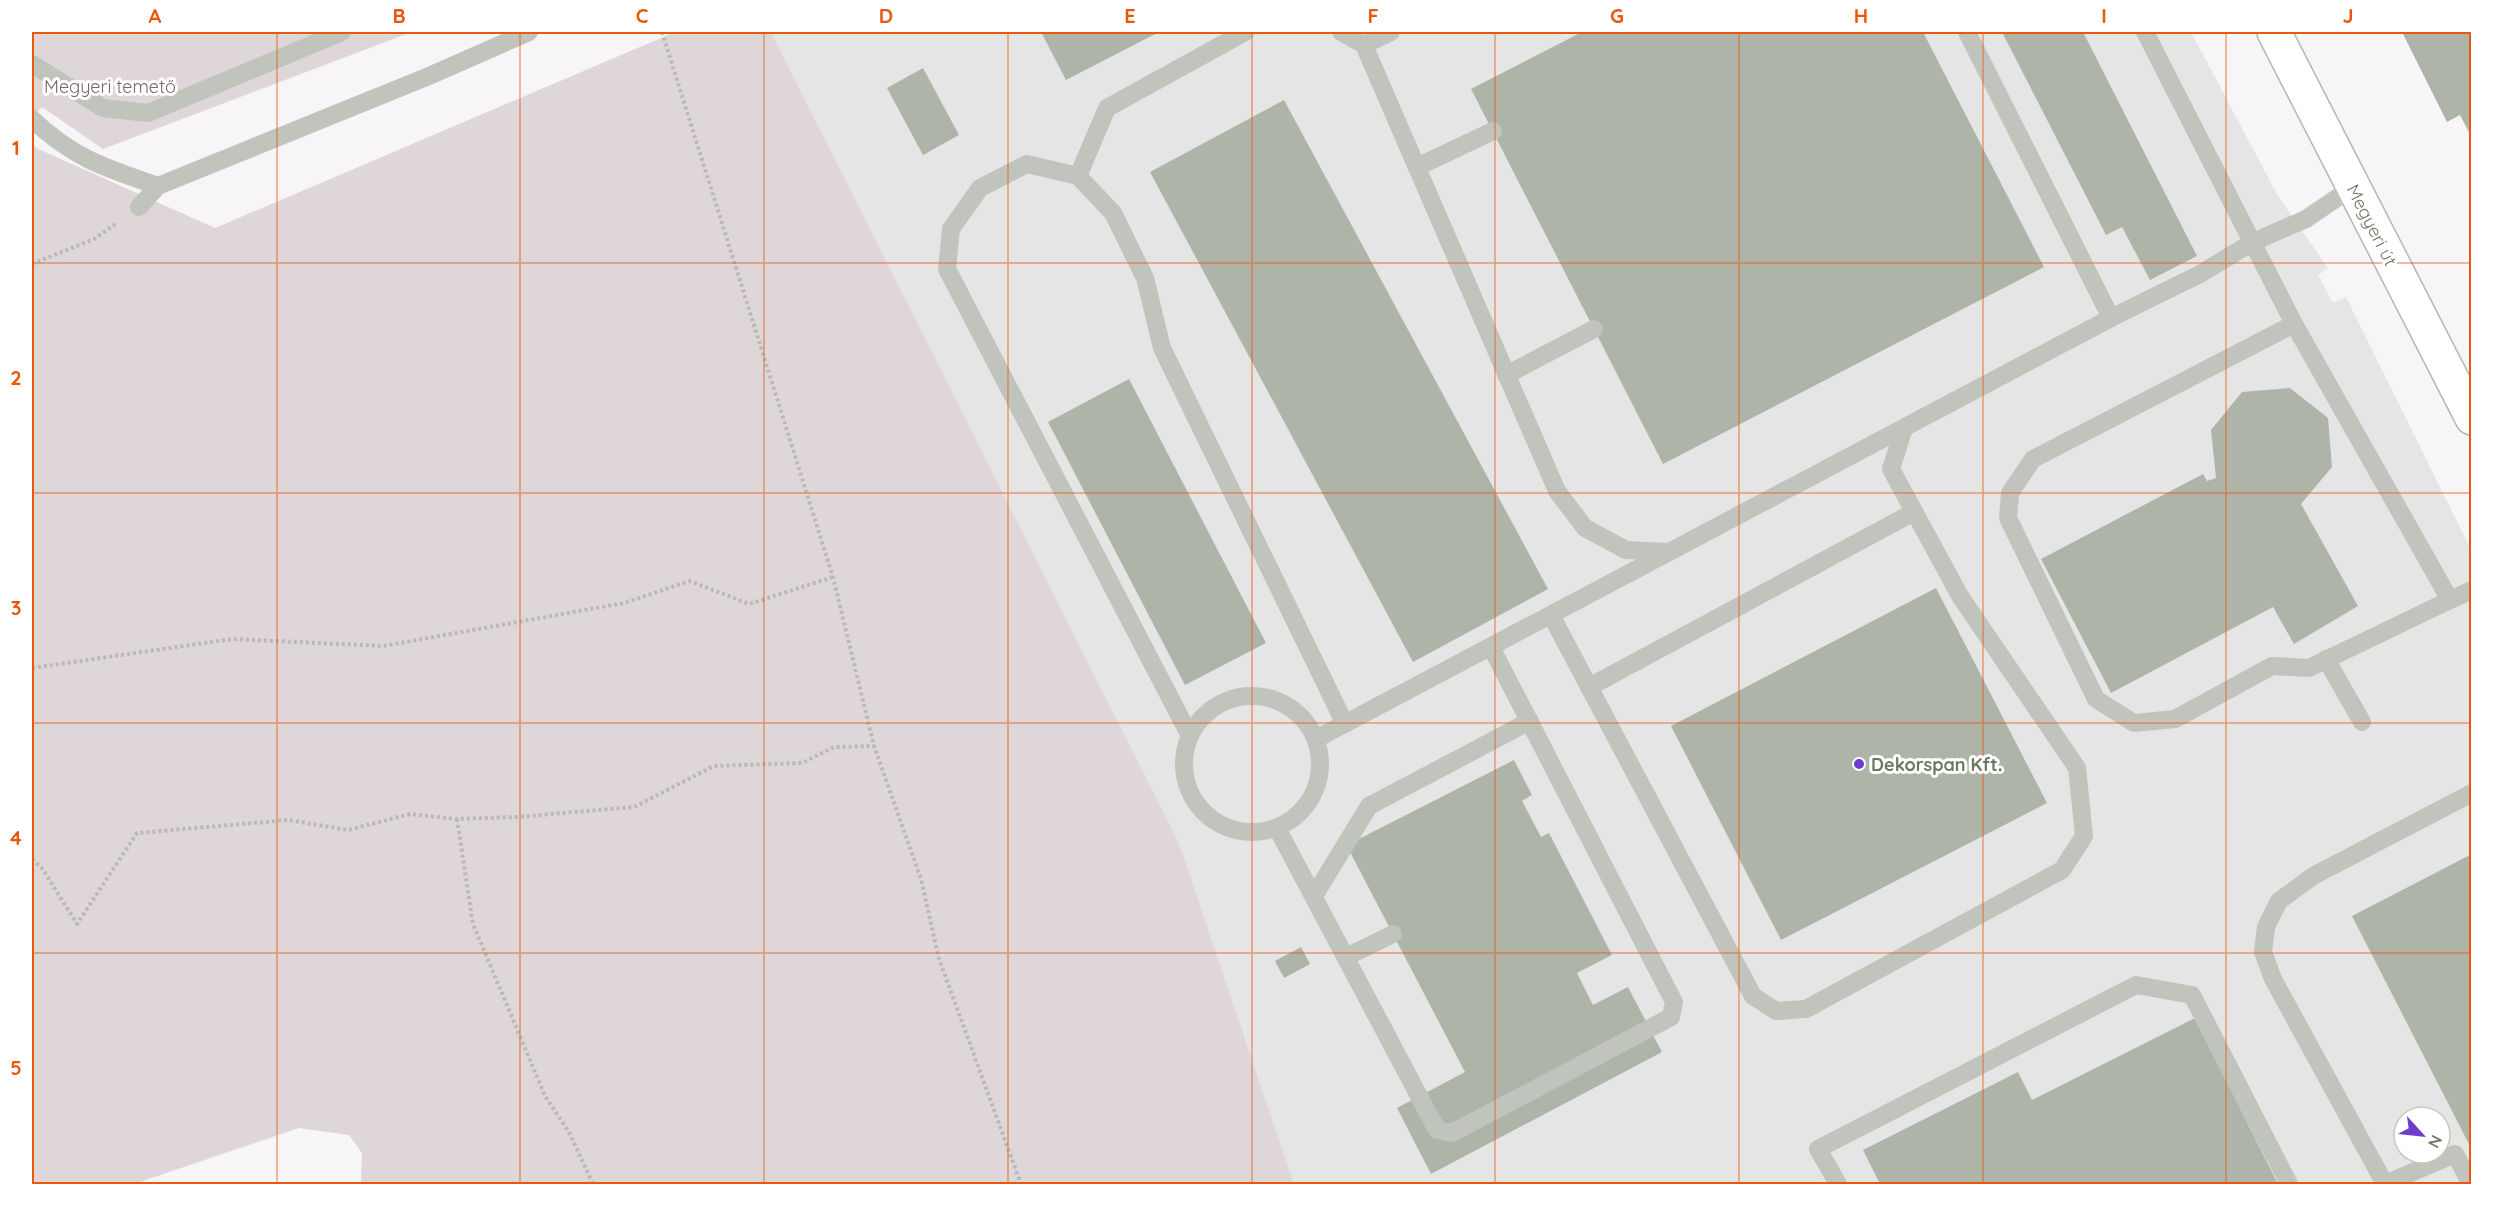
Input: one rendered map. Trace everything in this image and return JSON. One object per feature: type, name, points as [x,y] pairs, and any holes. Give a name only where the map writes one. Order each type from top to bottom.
[{"type":"main road","name":"Megyeri út","points":[[2274,32],[2472,418]]},
{"type":"lane","points":[[32,64],[103,108],[148,113],[342,32]]},
{"type":"lane","points":[[139,207],[158,186],[429,76],[529,32]]},
{"type":"lane","points":[[1078,176],[1107,108],[1245,32]]},
{"type":"lane","points":[[1341,32],[1364,45],[1557,491],[1585,528],[1626,550],[1669,552]]},
{"type":"lane","points":[[1364,45],[1391,32]]},
{"type":"lane","points":[[1967,32],[2111,318]]},
{"type":"lane","points":[[2145,32],[2295,324],[2450,600]]},
{"type":"lane","points":[[32,119],[54,140],[98,166],[158,186]]},
{"type":"lane","points":[[1417,167],[1493,131]]},
{"type":"lane","points":[[1190,736],[947,269],[951,229],[980,188],[1027,164],[1078,176],[1113,213],[1145,278],[1162,348],[1345,724]]},
{"type":"lane","points":[[1316,739],[2111,318],[2200,274],[2253,242],[2306,219],[2352,187]]},
{"type":"lane","points":[[2295,324],[2033,459],[2010,493],[2008,518],[2096,699],[2134,723],[2175,719],[2272,666],[2309,668],[2472,590]]},
{"type":"lane","points":[[1506,375],[1594,329]]},
{"type":"lane","points":[[1551,615],[1753,996],[1776,1011],[1806,1009],[2062,870],[2084,836],[2077,768],[1960,596],[1891,470],[1904,428]]},
{"type":"lane","points":[[1589,687],[1914,512]]},
{"type":"lane","points":[[1277,828],[1437,1130],[1452,1133],[1671,1017],[1674,1002],[1491,647]]},
{"type":"lane","points":[[2326,659],[2361,722]]},
{"type":"lane","points":[[1243,696],[1265,696],[1287,704],[1305,719],[1316,739],[1321,760],[1319,782],[1310,801],[1296,818],[1277,828],[1255,833],[1232,830],[1210,820],[1195,803],[1185,782],[1183,758],[1190,736],[1202,717],[1221,703],[1243,696]]},
{"type":"lane","points":[[1314,896],[1369,806],[1530,721]]},
{"type":"lane","points":[[2470,1185],[2455,1154],[2385,1184],[2273,979],[2263,952],[2266,927],[2278,901],[2313,876],[2472,793]]},
{"type":"lane","points":[[1346,957],[1393,934]]},
{"type":"lane","points":[[1838,1185],[1818,1149],[2136,985],[2192,995],[2289,1185]]},
{"type":"path","points":[[662,32],[833,577],[874,746],[921,879],[939,959],[1021,1185]]},
{"type":"path","points":[[32,264],[94,239],[139,207]]},
{"type":"path","points":[[32,668],[232,639],[383,646],[624,603],[690,581],[748,604],[833,577]]},
{"type":"path","points":[[32,859],[42,868],[77,924],[137,833],[288,820],[348,830],[410,814],[457,819],[517,817],[634,807],[714,766],[802,763],[834,747],[874,746]]},
{"type":"path","points":[[457,819],[473,924],[545,1096],[569,1132],[593,1185]]},
{"type":"shaded area","points":[[771,32],[2191,32],[2278,196],[2328,268],[2318,275],[2333,303],[2346,297],[2471,550],[2471,1184],[1294,1184],[1179,843]]},
{"type":"green space","name":"Megyeri temető","points":[[32,32],[412,32],[103,149],[42,107],[32,117]]},
{"type":"green space","points":[[675,32],[771,32],[1179,843],[1294,1184],[361,1184],[362,1153],[349,1135],[299,1128],[134,1184],[32,1184],[32,143],[36,148],[215,228]]},
{"type":"building","points":[[1041,32],[1159,32],[1066,80]]},
{"type":"building","points":[[1582,32],[1923,32],[2044,267],[1663,464],[1471,89]]},
{"type":"building","points":[[2002,32],[2083,32],[2197,256],[2150,280],[2122,227],[2106,235]]},
{"type":"building","points":[[2402,32],[2472,32],[2472,138],[2460,115],[2447,122]]},
{"type":"building","points":[[923,68],[959,135],[923,155],[887,88]]},
{"type":"building","points":[[1284,100],[1548,589],[1413,662],[1150,172]]},
{"type":"building","points":[[1129,379],[1266,643],[1185,685],[1048,422]]},
{"type":"building","points":[[2290,388],[2328,418],[2332,467],[2301,504],[2358,606],[2294,644],[2273,607],[2111,693],[2041,559],[2203,474],[2207,481],[2216,478],[2211,430],[2242,392]]},
{"type":"building","name":"Dekorspan Kft.","points":[[1936,588],[2047,803],[1781,940],[1671,726]]},
{"type":"building","points":[[1514,760],[1532,795],[1522,801],[1541,837],[1549,833],[1612,955],[1577,973],[1593,1005],[1628,987],[1662,1052],[1431,1174],[1397,1108],[1465,1072],[1350,852],[1353,842]]},
{"type":"building","points":[[2472,854],[2472,1150],[2452,1111],[2452,1105],[2449,1105],[2352,916]]},
{"type":"building","points":[[1301,947],[1310,964],[1284,978],[1275,961]]},
{"type":"building","points":[[2195,1018],[2278,1184],[1880,1184],[1863,1150],[2018,1072],[2032,1100]]},
{"type":"place","name":"Dekorspan Kft.","points":[[1859,764]]}]
